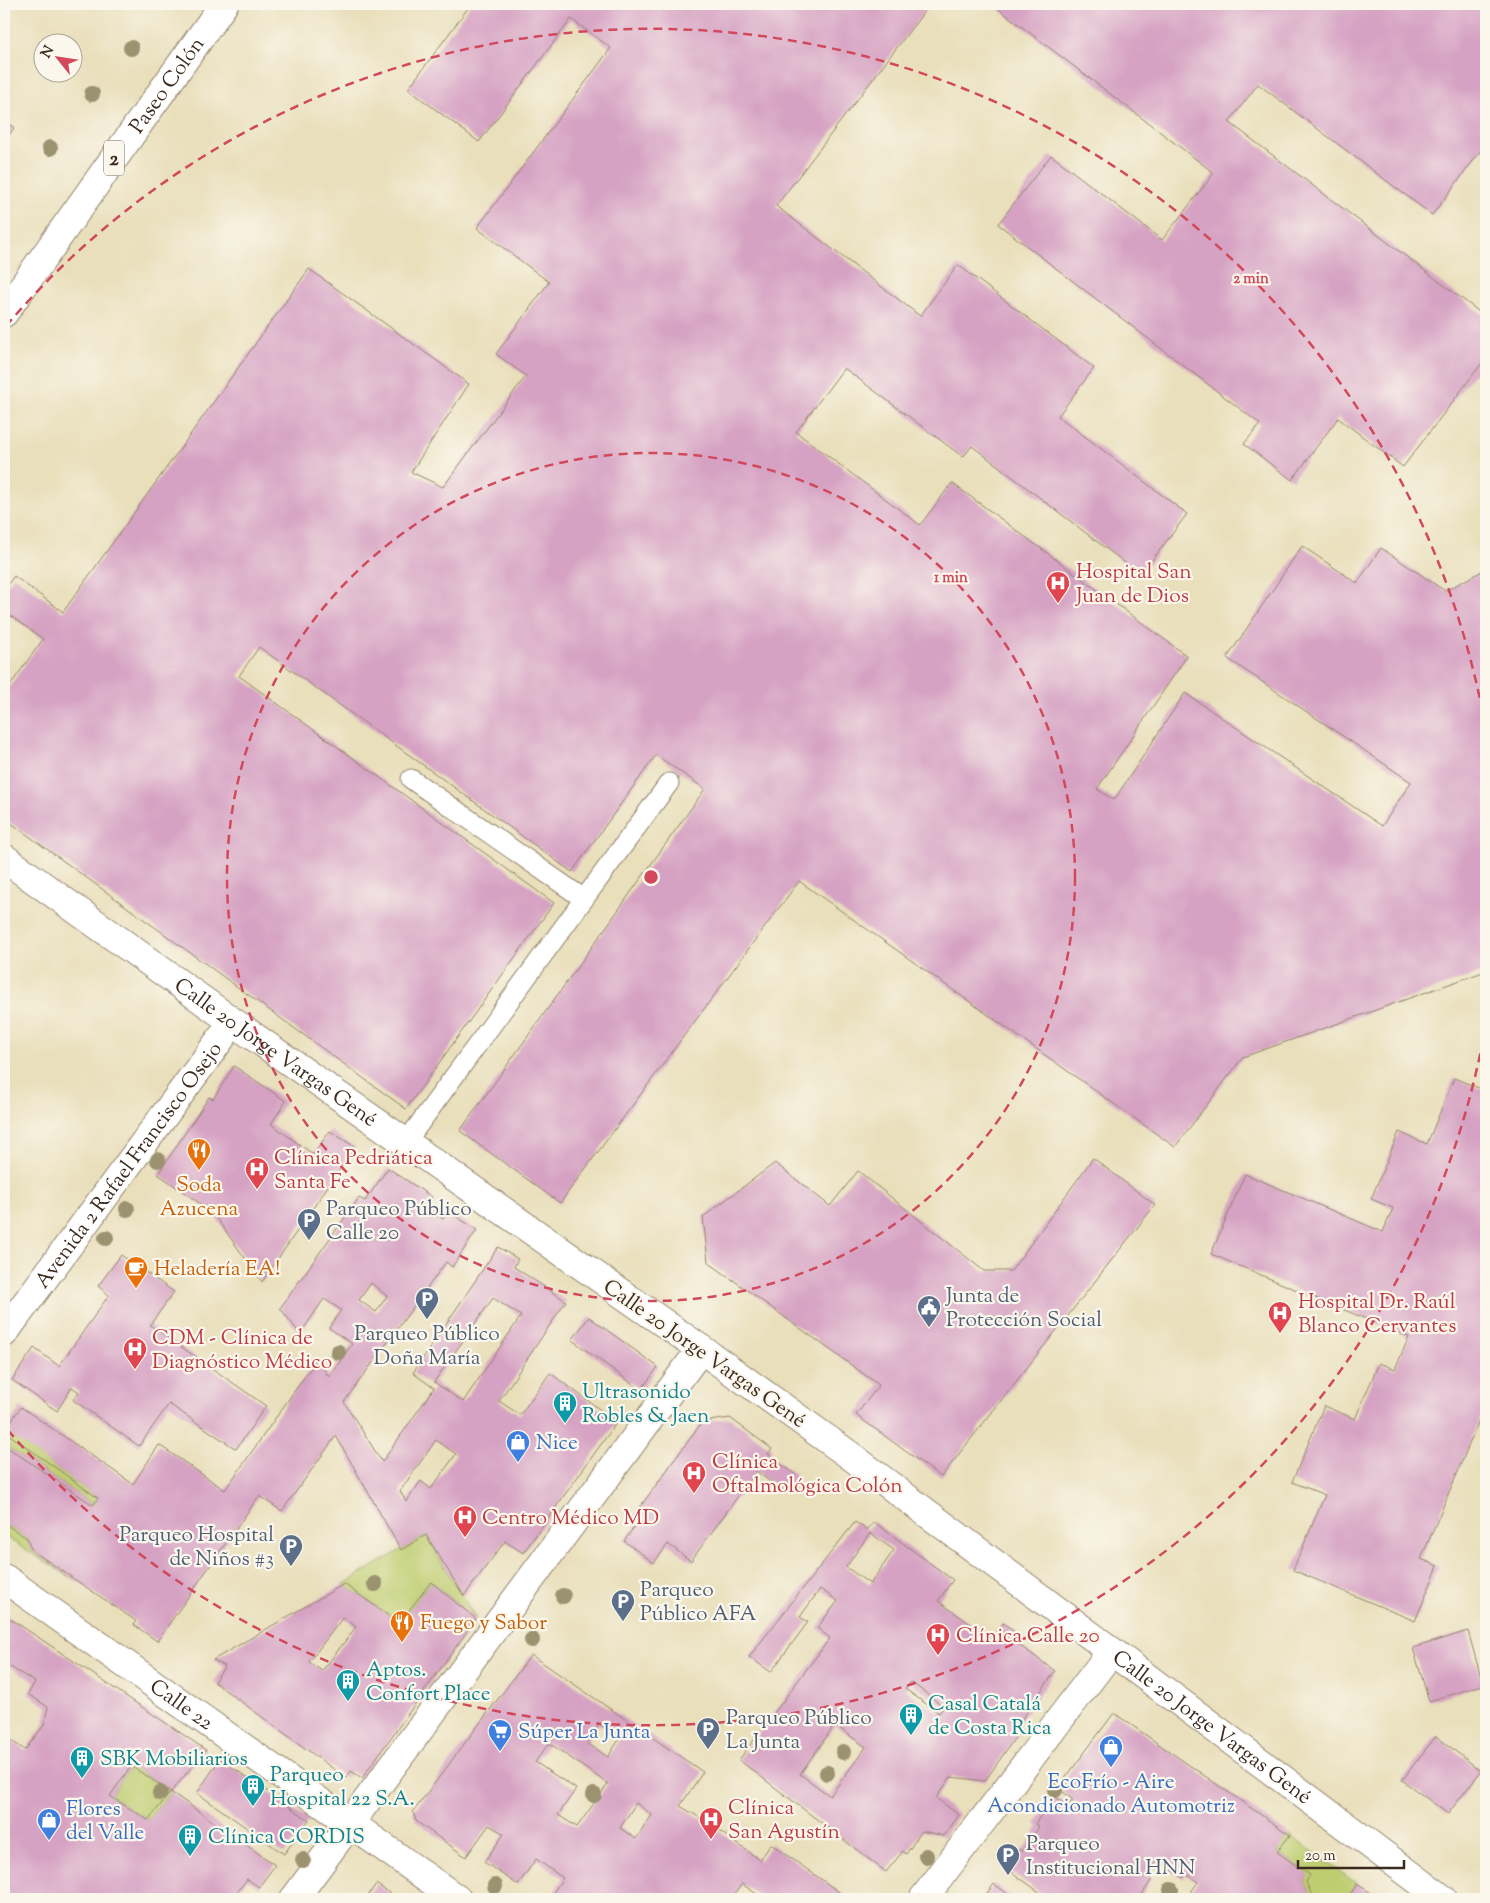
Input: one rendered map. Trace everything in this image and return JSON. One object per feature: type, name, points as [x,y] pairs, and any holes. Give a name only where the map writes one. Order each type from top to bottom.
[{"type":"main road","name":"Paseo Colón","points":[[4,313],[224,4]]},
{"type":"main road","name":"Calle 20 Jorge Vargas Gené","points":[[4,858],[232,1022],[406,1142],[848,1454],[1443,1899]]},
{"type":"main road","name":"Avenida 2 Rafael Francisco Osejo","points":[[4,1332],[232,1022]]},
{"type":"main road","points":[[294,1899],[701,1349]]},
{"type":"main road","name":"Calle 22","points":[[4,1578],[457,1899]]},
{"type":"main road","points":[[923,1899],[1111,1652]]},
{"type":"lane","points":[[411,779],[584,899]]},
{"type":"lane","points":[[406,1142],[669,783]]},
{"type":"green space","points":[[4,1430],[98,1498],[93,1505],[4,1445]]},
{"type":"green space","points":[[4,1523],[28,1539],[33,1551],[78,1582],[4,1536]]},
{"type":"green space","points":[[426,1535],[476,1619],[431,1582],[399,1623],[344,1584]]},
{"type":"green space","points":[[131,1766],[171,1792],[148,1820],[110,1796]]},
{"type":"green space","points":[[1290,1835],[1357,1884],[1347,1899],[1314,1899],[1306,1882],[1309,1875],[1277,1852]]},
{"type":"building","points":[[471,4],[930,4],[776,206],[920,316],[958,265],[1094,368],[1058,416],[1187,514],[1141,575],[972,446],[963,457],[844,368],[796,432],[920,525],[952,483],[1187,656],[1097,789],[1114,800],[1185,693],[1382,826],[1411,782],[1227,658],[1302,546],[1357,583],[1381,548],[1445,591],[1486,569],[1486,971],[1243,1057],[1175,1147],[799,881],[560,1203],[460,1131],[705,789],[656,755],[572,872],[259,647],[239,676],[554,903],[406,1109],[4,818],[4,694],[43,639],[4,611],[4,590],[14,576],[63,612],[309,269],[469,384],[411,472],[443,487],[526,376],[496,354],[549,282],[477,228],[611,48],[571,19],[479,142],[408,89]]},
{"type":"building","points":[[992,4],[1486,4],[1486,144],[1432,215],[1258,84],[1229,122],[1486,317],[1486,366],[1482,363],[1403,467],[1338,418],[1292,480],[1244,444],[1260,424],[998,224],[1051,155],[1162,240],[1214,173]]},
{"type":"building","points":[[4,120],[14,128],[4,142]]},
{"type":"building","points":[[234,1066],[286,1101],[271,1124],[313,1154],[330,1131],[355,1147],[262,1282],[212,1212],[158,1174],[209,1097],[213,1099]]},
{"type":"building","points":[[1454,1078],[1486,1091],[1486,1404],[1421,1559],[1438,1566],[1415,1621],[1293,1570],[1325,1495],[1292,1482],[1324,1406],[1355,1419],[1379,1363],[1395,1369],[1409,1337],[1211,1254],[1245,1174],[1383,1232],[1393,1208],[1371,1199],[1399,1132],[1427,1144]]},
{"type":"building","name":"Junta de Protección Social","points":[[1093,1158],[1155,1205],[941,1477],[856,1415],[879,1385],[708,1262],[703,1217],[775,1163],[830,1206],[858,1171],[984,1271],[1011,1271]]},
{"type":"building","points":[[388,1168],[432,1197],[426,1208],[443,1219],[448,1211],[477,1230],[452,1267],[446,1262],[344,1402],[382,1462],[434,1388],[413,1373],[498,1247],[518,1259],[514,1267],[566,1301],[499,1401],[520,1415],[550,1373],[617,1422],[523,1553],[505,1541],[464,1596],[426,1535],[401,1550],[336,1436],[282,1511],[259,1496],[157,1641],[134,1625],[136,1621],[33,1551],[28,1539],[4,1523],[4,1445],[93,1505],[98,1498],[4,1431],[21,1407],[133,1484],[159,1445],[225,1490],[317,1359],[329,1377],[352,1344],[329,1328],[341,1310],[324,1299],[300,1334],[280,1308],[359,1198],[365,1201]],"holes":[[[371,1283],[387,1296],[376,1312],[359,1300]],[[493,1298],[521,1316],[463,1402],[434,1382]],[[436,1440],[456,1454],[431,1489],[421,1481],[406,1502],[400,1491]]]},
{"type":"building","name":"CDM - Clínica de Diagnóstico Médico","points":[[121,1255],[174,1292],[150,1325],[266,1406],[236,1449],[169,1404],[139,1446],[73,1400],[79,1392],[72,1387],[57,1411],[12,1380],[34,1348],[59,1366],[109,1295],[98,1286]]},
{"type":"building","points":[[589,1317],[658,1367],[641,1390],[572,1340]]},
{"type":"building","name":"Clínica Oftalmológica Colón","points":[[730,1418],[772,1449],[768,1454],[796,1475],[784,1492],[756,1471],[691,1561],[668,1544],[654,1563],[624,1541],[638,1522],[632,1518],[702,1422]]},
{"type":"building","points":[[855,1522],[867,1530],[874,1522],[953,1580],[938,1601],[992,1639],[1003,1623],[1019,1635],[1015,1642],[1055,1671],[1015,1729],[1019,1732],[985,1781],[951,1777],[936,1798],[959,1815],[944,1836],[922,1831],[906,1854],[903,1851],[886,1872],[739,1760],[830,1638],[817,1628],[838,1601],[820,1589],[800,1617],[808,1622],[771,1672],[749,1657]],"holes":[[[870,1533],[894,1550],[870,1584],[846,1567]],[[911,1682],[944,1707],[939,1713],[905,1689]],[[835,1725],[866,1747],[830,1796],[800,1774]]]},
{"type":"building","points":[[431,1582],[476,1619],[362,1778],[351,1771],[346,1778],[214,1682],[225,1666],[213,1660],[344,1584],[399,1623]],"holes":[[[343,1617],[356,1627],[322,1671],[309,1662]]]},
{"type":"building","points":[[5,1615],[206,1750],[171,1792],[275,1865],[259,1887],[247,1879],[232,1899],[4,1899],[4,1736],[25,1750],[44,1725],[48,1707],[28,1694],[35,1682],[7,1665],[4,1669]],"holes":[[[131,1766],[171,1792],[148,1820],[110,1796]]]},
{"type":"building","points":[[1468,1631],[1483,1685],[1429,1701],[1413,1648]]},
{"type":"building","points":[[531,1655],[703,1772],[680,1806],[704,1820],[760,1860],[771,1844],[849,1899],[764,1899],[742,1884],[731,1899],[554,1899],[550,1897],[563,1878],[536,1859],[518,1885],[484,1862],[504,1834],[489,1825],[466,1857],[416,1821],[413,1812]],"holes":[[[599,1724],[620,1738],[608,1757],[587,1743]],[[549,1743],[608,1784],[577,1827],[558,1815],[576,1789],[535,1762]],[[636,1803],[652,1815],[636,1839],[620,1828]]]},
{"type":"building","points":[[1114,1713],[1290,1835],[1277,1852],[1310,1875],[1306,1882],[1314,1899],[1186,1899],[1198,1882],[1186,1874],[1183,1878],[1158,1860],[1147,1876],[1152,1879],[1141,1896],[1146,1899],[1049,1899],[1006,1868],[1019,1849],[1022,1852],[1039,1827],[1035,1824],[1054,1796],[1068,1806],[1073,1800],[1058,1788]]},
{"type":"building","points":[[1436,1736],[1481,1771],[1448,1814],[1402,1780]]},
{"type":"building","name":"Parqueo Hospital 22 S.A.","points":[[220,1759],[309,1820],[284,1854],[197,1793]]},
{"type":"building","points":[[376,1884],[398,1899],[366,1899]]},
{"type":"building","points":[[994,1884],[1015,1899],[983,1899]]},
{"type":"building","points":[[1357,1884],[1381,1899],[1347,1899]]},
{"type":"place","name":"Hospital San Juan de Dios","points":[[1058,604]]},
{"type":"place","name":"Soda Azucena","points":[[199,1171]]},
{"type":"place","name":"Clínica Pedriática Santa Fe","points":[[257,1190]]},
{"type":"place","name":"Parqueo Público Calle 20","points":[[309,1241]]},
{"type":"place","name":"Heladería EA!","points":[[136,1289]]},
{"type":"place","name":"Parqueo Público Doña María","points":[[427,1320]]},
{"type":"place","name":"Junta de Protección Social","points":[[929,1328]]},
{"type":"place","name":"Hospital Dr. Raúl Blanco Cervantes","points":[[1280,1334]]},
{"type":"place","name":"CDM - Clínica de Diagnóstico Médico","points":[[135,1370]]},
{"type":"place","name":"Ultrasonido Robles & Jaen","points":[[565,1424]]},
{"type":"place","name":"Nice","points":[[518,1463]]},
{"type":"place","name":"Clínica Oftalmológica Colón","points":[[694,1494]]},
{"type":"place","name":"Centro Médico MD","points":[[465,1538]]},
{"type":"place","name":"Parqueo Hospital de Niños #3","points":[[291,1567]]},
{"type":"place","name":"Parqueo Público AFA","points":[[623,1622]]},
{"type":"place","name":"Fuego y Sabor","points":[[402,1643]]},
{"type":"place","name":"Clínica Calle 20","points":[[938,1656]]},
{"type":"place","name":"Aptos. Confort Place","points":[[348,1702]]},
{"type":"place","name":"Casal Catalá de Costa Rica","points":[[911,1736]]},
{"type":"place","name":"Parqueo Público La Junta","points":[[708,1750]]},
{"type":"place","name":"Súper La Junta","points":[[500,1752]]},
{"type":"place","name":"EcoFrío - Aire Acondicionado Automotriz","points":[[1111,1768]]},
{"type":"place","name":"SBK Mobiliarios","points":[[82,1779]]},
{"type":"place","name":"Parqueo Hospital 22 S.A.","points":[[253,1807]]},
{"type":"place","name":"Clínica San Agustín","points":[[711,1840]]},
{"type":"place","name":"Flores del Valle","points":[[49,1841]]},
{"type":"place","name":"Clínica CORDIS","points":[[190,1857]]},
{"type":"place","name":"Parqueo Institucional HNN","points":[[1008,1876]]}]
